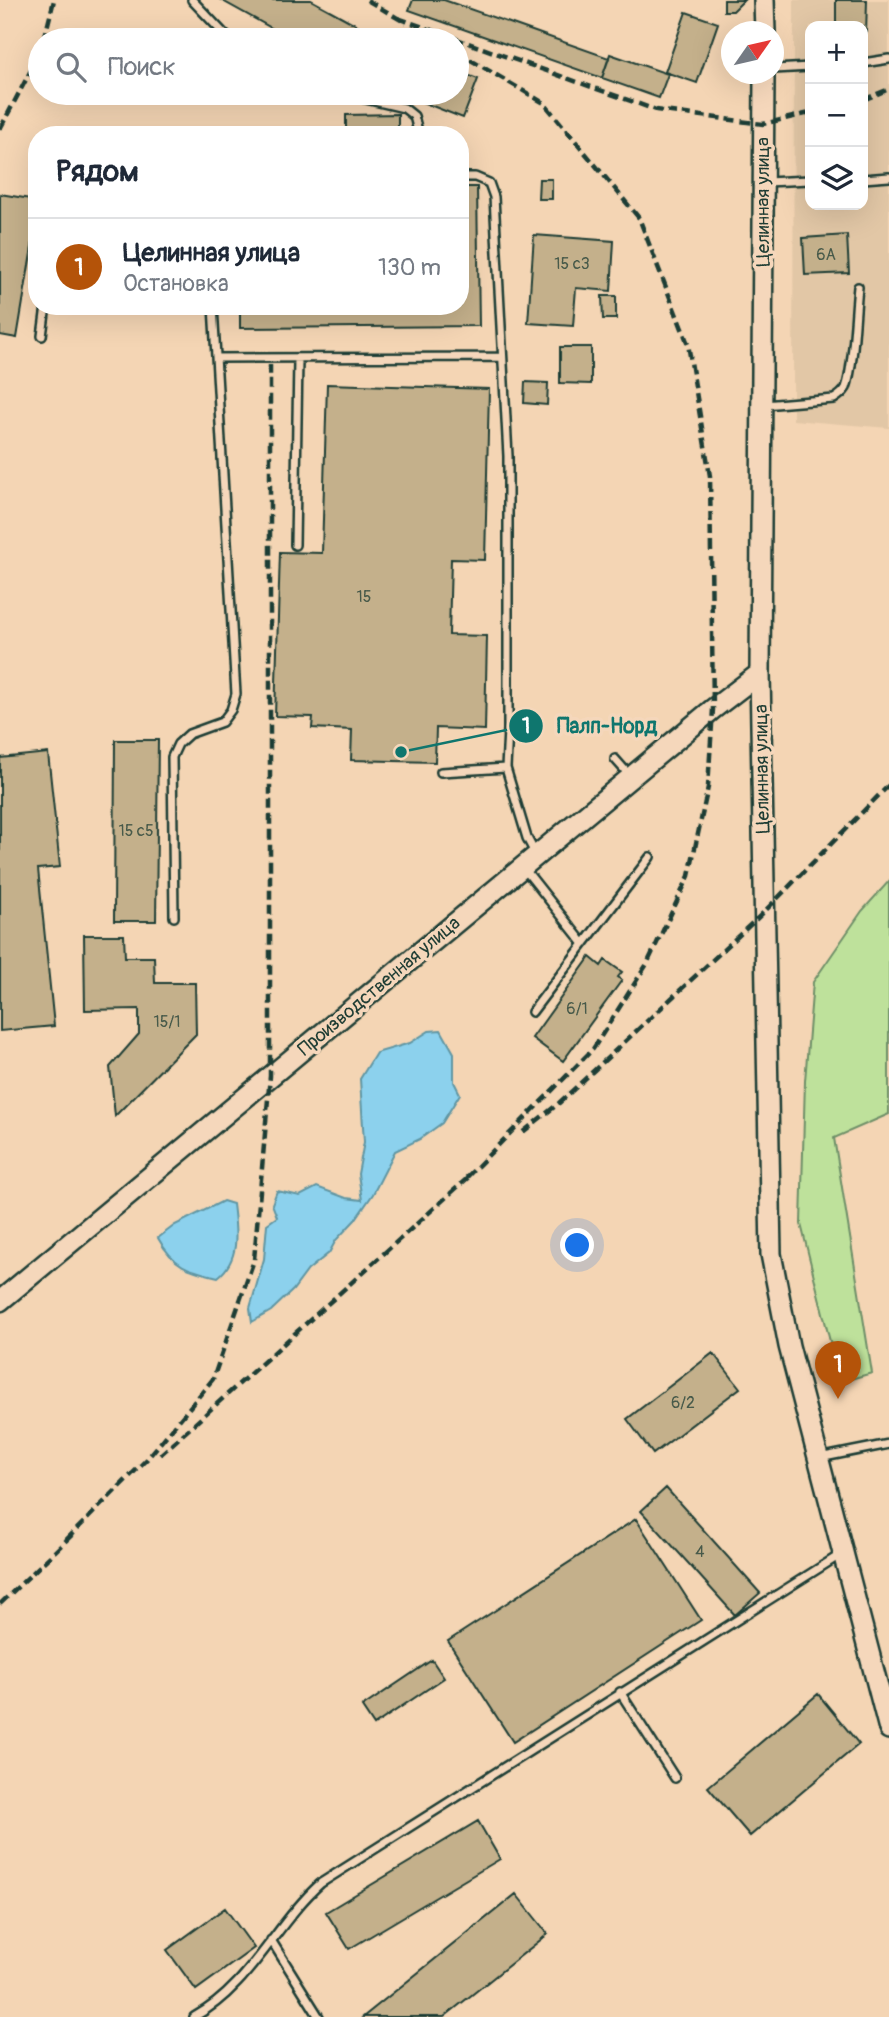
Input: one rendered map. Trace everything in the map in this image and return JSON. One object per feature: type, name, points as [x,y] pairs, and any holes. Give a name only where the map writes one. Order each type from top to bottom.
[{"type":"street","points":[[764,0],[765,21]]},
{"type":"street","name":"Целинная улица","points":[[764,84],[760,673],[771,1254],[786,1334],[889,1728]]},
{"type":"street","name":"Производственная улица","points":[[0,1301],[529,861],[760,673]]},
{"type":"lane","points":[[192,0],[219,28]]},
{"type":"lane","points":[[868,62],[889,59]]},
{"type":"lane","points":[[784,68],[805,67]]},
{"type":"lane","points":[[391,105],[404,108],[414,116],[417,126]]},
{"type":"lane","points":[[469,177],[489,183],[494,197],[508,456],[506,768],[527,838],[529,861],[584,944]]},
{"type":"lane","points":[[868,179],[889,177]]},
{"type":"lane","points":[[765,182],[805,180]]},
{"type":"lane","points":[[763,405],[834,399],[842,394],[849,369],[858,287]]},
{"type":"lane","points":[[42,336],[45,315]]},
{"type":"lane","points":[[174,917],[172,757],[178,744],[189,734],[222,722],[231,710],[236,694],[214,315]]},
{"type":"lane","points":[[216,358],[502,357]]},
{"type":"lane","points":[[295,545],[298,359]]},
{"type":"lane","points":[[615,759],[631,777]]},
{"type":"lane","points":[[441,772],[506,768]]},
{"type":"lane","points":[[532,1012],[650,857]]},
{"type":"lane","points":[[819,1459],[889,1444]]},
{"type":"lane","points":[[194,2017],[211,2008],[229,1993],[302,1899],[321,1883],[843,1553]]},
{"type":"lane","points":[[620,1692],[675,1778]]},
{"type":"lane","points":[[271,1940],[319,2017]]},
{"type":"shaded area","points":[[794,0],[889,0],[889,428],[793,420]]},
{"type":"green space","points":[[889,881],[889,1114],[834,1138],[872,1373],[840,1382],[801,1224],[805,1081],[813,982],[862,911]]},
{"type":"water","points":[[441,1030],[454,1053],[454,1082],[460,1094],[442,1123],[420,1139],[395,1151],[373,1194],[355,1220],[336,1240],[329,1253],[308,1270],[293,1290],[271,1311],[252,1322],[250,1308],[264,1259],[267,1224],[277,1217],[272,1204],[277,1191],[300,1196],[317,1187],[346,1198],[362,1200],[358,1174],[364,1142],[360,1079],[376,1053],[410,1043],[429,1031]]},
{"type":"water","points":[[223,1201],[233,1204],[236,1234],[230,1262],[218,1277],[183,1266],[170,1255],[158,1238],[175,1225]]},
{"type":"building","points":[[221,0],[311,0],[357,25],[355,28],[271,28]]},
{"type":"building","points":[[413,0],[444,0],[609,58],[602,78],[469,31],[469,28],[460,28],[409,10]]},
{"type":"building","points":[[724,0],[744,0],[733,11],[724,11]]},
{"type":"building","points":[[836,0],[867,0],[866,21],[836,21]]},
{"type":"building","points":[[686,12],[718,23],[697,83],[665,72]]},
{"type":"building","points":[[610,54],[668,74],[659,98],[602,78]]},
{"type":"building","points":[[469,76],[478,79],[469,102]]},
{"type":"building","points":[[430,105],[468,105],[463,118]]},
{"type":"building","points":[[398,114],[398,126],[346,126],[346,115]]},
{"type":"building","points":[[539,179],[552,179],[552,199],[538,199]]},
{"type":"building","points":[[469,187],[477,187],[479,326],[240,328],[240,315],[469,315]]},
{"type":"building","points":[[0,194],[28,199],[28,271],[17,338],[0,335]]},
{"type":"building","points":[[534,235],[614,241],[611,291],[576,288],[573,326],[528,323]]},
{"type":"building","points":[[847,235],[849,273],[805,275],[803,238]]},
{"type":"building","points":[[602,296],[616,296],[616,319],[603,319]]},
{"type":"building","points":[[560,347],[591,347],[591,384],[560,383]]},
{"type":"building","points":[[525,382],[548,383],[547,405],[524,403]]},
{"type":"building","points":[[327,384],[489,389],[485,560],[451,559],[449,635],[487,636],[485,730],[436,728],[435,762],[351,760],[352,730],[312,728],[313,717],[275,716],[280,552],[322,553]]},
{"type":"building","points":[[115,740],[158,740],[156,921],[114,921]]},
{"type":"building","points":[[48,753],[60,867],[38,869],[54,1026],[0,1031],[0,758]]},
{"type":"building","points":[[84,935],[124,935],[125,957],[154,957],[155,983],[195,983],[196,1034],[115,1116],[110,1067],[139,1034],[139,1009],[85,1010]]},
{"type":"building","points":[[590,957],[601,966],[605,960],[622,972],[618,977],[622,980],[563,1061],[532,1038]]},
{"type":"building","points":[[713,1353],[740,1388],[653,1454],[627,1419]]},
{"type":"building","points":[[666,1488],[760,1593],[735,1615],[641,1511]]},
{"type":"building","points":[[636,1519],[701,1620],[513,1742],[448,1641]]},
{"type":"building","points":[[432,1660],[444,1678],[374,1725],[362,1707]]},
{"type":"building","points":[[818,1694],[859,1744],[750,1836],[708,1787]]},
{"type":"building","points":[[478,1821],[500,1859],[349,1949],[326,1912]]},
{"type":"building","points":[[516,1894],[548,1934],[444,2017],[363,2017]]},
{"type":"building","points":[[225,1908],[254,1948],[196,1990],[167,1950]]},
{"type":"railway","points":[[47,28],[54,0]]},
{"type":"railway","points":[[367,0],[406,23]]},
{"type":"railway","points":[[398,18],[426,28]]},
{"type":"railway","points":[[469,43],[656,110],[763,124],[805,114]]},
{"type":"railway","points":[[464,1180],[593,1049],[647,964],[689,876],[708,787],[713,709],[710,476],[688,344],[639,218],[544,103],[469,59]]},
{"type":"railway","points":[[0,129],[28,76]]},
{"type":"railway","points":[[868,98],[889,89]]},
{"type":"railway","points":[[66,1540],[147,1459],[213,1379],[254,1260],[270,1076],[270,365]]},
{"type":"railway","points":[[523,1132],[559,1103],[764,912],[889,785]]},
{"type":"railway","points":[[160,1455],[472,1174]]},
{"type":"railway","points":[[0,1604],[72,1535]]},
{"type":"place","name":"Палп-Норд","points":[[401,752]]},
{"type":"place","name":"Целинная улица","points":[[838,1399]]}]
